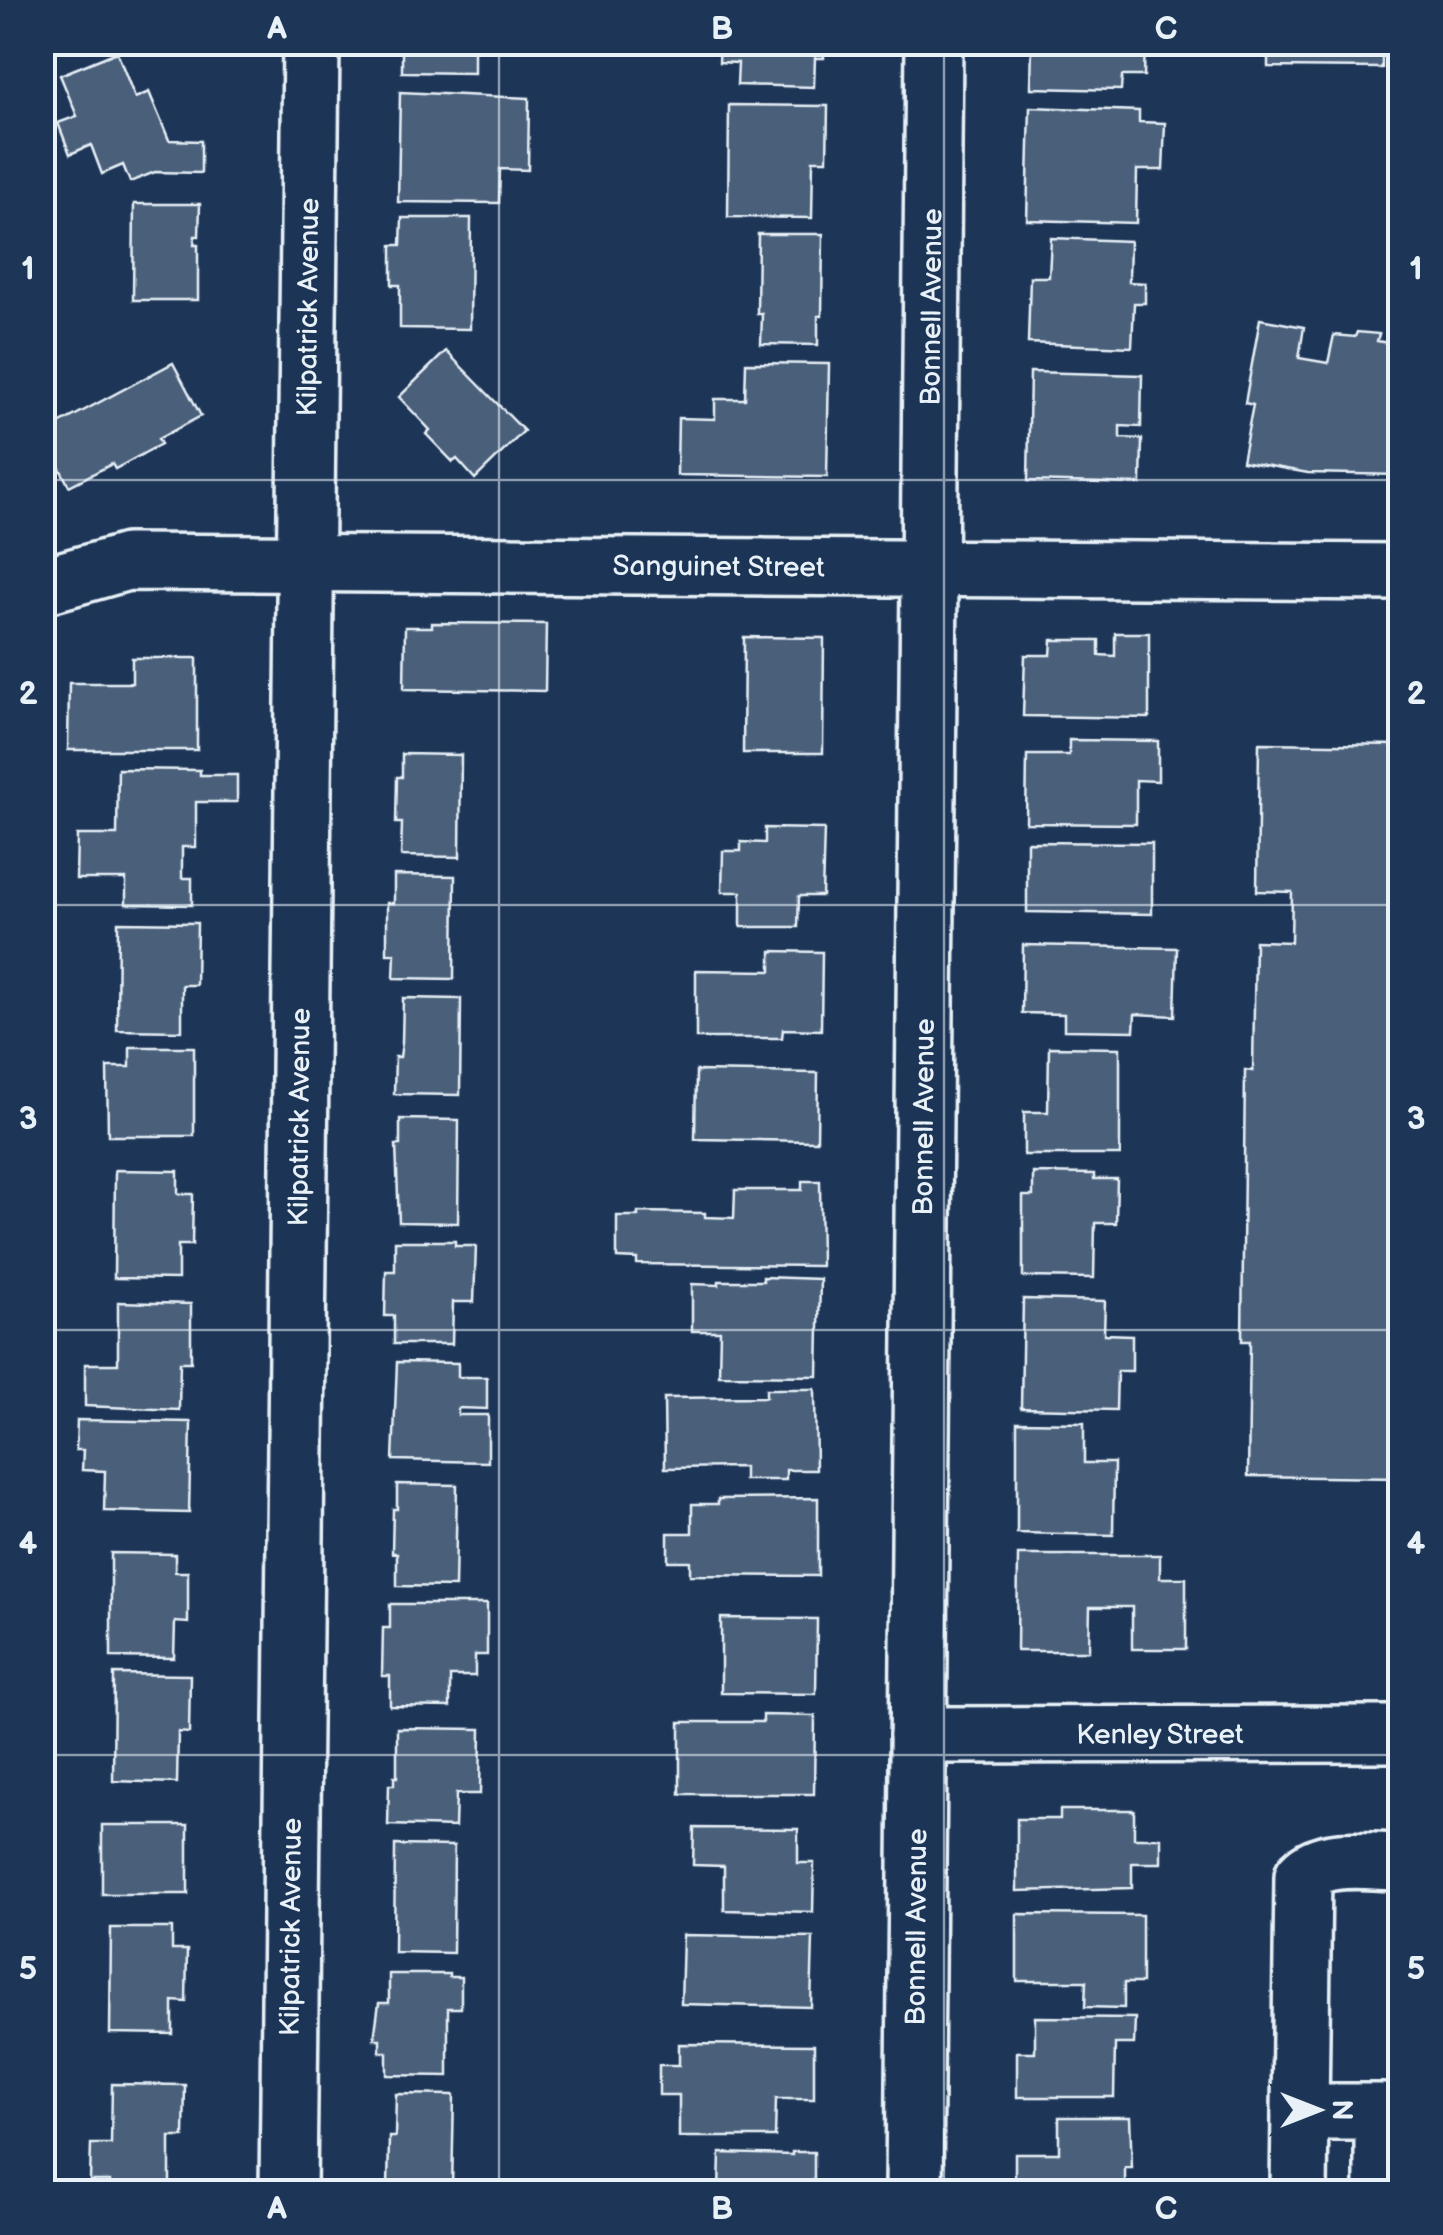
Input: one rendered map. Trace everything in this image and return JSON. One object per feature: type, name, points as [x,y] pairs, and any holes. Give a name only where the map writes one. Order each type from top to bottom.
[{"type":"street","name":"Kilpatrick Avenue","points":[[288,2192],[311,42]]},
{"type":"street","name":"Bonnell Avenue","points":[[914,2192],[934,42]]},
{"type":"street","name":"Sanguinet Street","points":[[42,586],[127,562],[1400,572]]},
{"type":"street","name":"Kenley Street","points":[[918,1735],[1400,1734]]},
{"type":"street","points":[[1299,2192],[1302,1876],[1312,1865],[1330,1862],[1400,1862]]},
{"type":"street","points":[[1300,2112],[1392,2112],[1382,2192]]},
{"type":"building","points":[[402,42],[474,42],[474,73],[402,72]]},
{"type":"building","points":[[720,42],[824,42],[824,58],[815,58],[814,87],[737,85],[738,63],[719,62]]},
{"type":"building","points":[[1032,42],[1145,42],[1144,76],[1122,76],[1121,90],[1031,88]]},
{"type":"building","points":[[1268,42],[1400,42],[1400,51],[1382,51],[1382,68],[1268,67]]},
{"type":"building","points":[[117,52],[135,98],[149,92],[169,140],[201,141],[201,173],[155,172],[130,182],[123,165],[102,174],[91,145],[70,154],[58,123],[77,116],[60,75]]},
{"type":"building","points":[[400,92],[529,98],[528,170],[500,169],[499,203],[398,202]]},
{"type":"building","points":[[729,105],[828,106],[827,160],[813,160],[812,218],[728,217]]},
{"type":"building","points":[[1030,107],[1139,111],[1139,122],[1165,123],[1163,170],[1137,170],[1136,223],[1027,220]]},
{"type":"building","points":[[134,204],[200,204],[199,236],[195,236],[194,245],[198,245],[198,300],[133,300]]},
{"type":"building","points":[[402,218],[471,218],[470,329],[400,328],[400,285],[392,285],[392,245],[401,245]]},
{"type":"building","points":[[758,234],[823,234],[818,345],[761,344],[762,314],[757,314]]},
{"type":"building","points":[[1051,238],[1130,241],[1129,282],[1145,283],[1145,303],[1134,303],[1132,347],[1028,343],[1030,277],[1049,277]]},
{"type":"building","points":[[1260,319],[1304,327],[1299,358],[1328,363],[1334,335],[1355,337],[1357,332],[1379,334],[1377,341],[1400,345],[1400,475],[1308,473],[1242,461],[1253,405],[1245,403]]},
{"type":"building","points":[[446,351],[524,431],[475,479],[426,434],[430,430],[399,397]]},
{"type":"building","points":[[173,363],[201,416],[115,469],[112,464],[69,486],[42,433]]},
{"type":"building","points":[[746,363],[829,364],[827,477],[677,475],[678,418],[715,419],[715,399],[745,399]]},
{"type":"building","points":[[1030,372],[1142,375],[1141,427],[1120,426],[1120,438],[1142,439],[1141,484],[1028,481]]},
{"type":"building","points":[[432,623],[546,624],[545,691],[404,689],[405,627],[432,627]]},
{"type":"building","points":[[1115,633],[1149,633],[1149,718],[1023,716],[1025,655],[1051,655],[1052,640],[1099,640],[1099,655],[1115,656]]},
{"type":"building","points":[[744,637],[824,638],[823,753],[743,753]]},
{"type":"building","points":[[132,658],[197,658],[197,750],[68,750],[69,683],[132,683]]},
{"type":"building","points":[[1069,740],[1158,741],[1158,781],[1136,780],[1136,824],[1026,823],[1027,755],[1069,755]]},
{"type":"building","points":[[1259,743],[1400,745],[1400,1478],[1248,1476],[1250,1341],[1242,1341],[1245,1070],[1253,1071],[1255,941],[1291,942],[1292,892],[1257,891]]},
{"type":"building","points":[[402,754],[461,755],[460,857],[401,856],[402,823],[396,823]]},
{"type":"building","points":[[118,769],[200,770],[200,775],[237,775],[237,802],[196,802],[196,847],[182,847],[182,878],[192,878],[192,905],[126,904],[126,879],[76,879],[77,835],[117,835]]},
{"type":"building","points":[[765,828],[824,829],[822,896],[799,896],[798,927],[741,927],[741,892],[722,892],[723,851],[741,851],[741,842],[765,843]]},
{"type":"building","points":[[1027,842],[1152,843],[1152,914],[1027,912]]},
{"type":"building","points":[[394,875],[455,876],[454,979],[394,978],[395,954],[387,954],[387,903],[394,903]]},
{"type":"building","points":[[118,922],[197,923],[196,985],[182,985],[182,1031],[117,1030]]},
{"type":"building","points":[[1023,945],[1177,948],[1175,1016],[1135,1014],[1134,1031],[1064,1030],[1064,1014],[1022,1013]]},
{"type":"building","points":[[771,951],[822,952],[821,1030],[783,1029],[782,1038],[696,1038],[696,970],[771,971]]},
{"type":"building","points":[[403,998],[461,999],[460,1095],[394,1094],[395,1057],[400,1057],[402,1043]]},
{"type":"building","points":[[130,1047],[194,1047],[194,1136],[108,1136],[107,1067],[130,1067]]},
{"type":"building","points":[[1049,1047],[1120,1048],[1120,1155],[1024,1155],[1024,1112],[1048,1112]]},
{"type":"building","points":[[696,1071],[818,1073],[817,1141],[695,1139]]},
{"type":"building","points":[[400,1119],[459,1120],[458,1223],[399,1222],[396,1145],[400,1145]]},
{"type":"building","points":[[115,1170],[178,1171],[178,1194],[193,1194],[192,1245],[178,1245],[178,1279],[114,1278]]},
{"type":"building","points":[[1033,1173],[1094,1174],[1094,1179],[1117,1179],[1116,1223],[1095,1223],[1094,1278],[1023,1277],[1023,1196],[1033,1196]]},
{"type":"building","points":[[802,1181],[820,1181],[821,1266],[637,1264],[637,1259],[617,1258],[617,1216],[638,1216],[638,1212],[705,1213],[705,1217],[734,1218],[735,1190],[802,1190]]},
{"type":"building","points":[[395,1241],[455,1241],[455,1246],[476,1246],[474,1302],[453,1302],[452,1344],[394,1344],[394,1316],[385,1316],[386,1271],[395,1271]]},
{"type":"building","points":[[763,1277],[820,1279],[818,1376],[719,1375],[720,1331],[692,1331],[692,1284],[763,1281]]},
{"type":"building","points":[[1023,1299],[1105,1301],[1104,1334],[1132,1335],[1132,1371],[1117,1371],[1116,1410],[1021,1408]]},
{"type":"building","points":[[118,1302],[191,1304],[191,1362],[180,1362],[179,1410],[85,1406],[85,1364],[118,1364]]},
{"type":"building","points":[[397,1362],[458,1363],[458,1377],[487,1377],[487,1409],[458,1408],[458,1415],[488,1415],[488,1462],[393,1460]]},
{"type":"building","points":[[766,1389],[815,1389],[816,1470],[786,1470],[786,1480],[744,1480],[744,1467],[665,1468],[664,1398],[766,1397]]},
{"type":"building","points":[[77,1420],[191,1422],[189,1513],[104,1511],[105,1471],[82,1470],[83,1450],[76,1450]]},
{"type":"building","points":[[1017,1422],[1084,1423],[1084,1463],[1114,1463],[1113,1535],[1017,1533]]},
{"type":"building","points":[[397,1484],[457,1485],[455,1587],[397,1586],[397,1553],[392,1553]]},
{"type":"building","points":[[818,1498],[818,1576],[690,1575],[690,1561],[668,1561],[668,1533],[692,1533],[692,1504],[718,1504],[718,1499]]},
{"type":"building","points":[[111,1553],[175,1554],[175,1572],[188,1572],[188,1623],[175,1622],[174,1658],[111,1657]]},
{"type":"building","points":[[1018,1555],[1160,1555],[1160,1578],[1186,1578],[1186,1649],[1132,1649],[1132,1607],[1090,1607],[1089,1651],[1017,1651]]},
{"type":"building","points":[[390,1604],[487,1604],[487,1655],[475,1655],[475,1676],[450,1676],[450,1707],[390,1706],[390,1676],[382,1676],[383,1628],[390,1628]]},
{"type":"building","points":[[721,1618],[817,1619],[816,1694],[721,1693]]},
{"type":"building","points":[[114,1674],[190,1675],[189,1733],[178,1732],[177,1783],[113,1781]]},
{"type":"building","points":[[763,1715],[815,1716],[814,1794],[680,1794],[680,1722],[763,1722]]},
{"type":"building","points":[[397,1728],[481,1729],[480,1794],[456,1794],[455,1827],[388,1825],[389,1785],[394,1785],[397,1777]]},
{"type":"building","points":[[1060,1810],[1134,1810],[1134,1838],[1161,1838],[1161,1863],[1132,1863],[1132,1888],[1017,1891],[1017,1819],[1060,1819]]},
{"type":"building","points":[[102,1825],[188,1825],[188,1894],[102,1894]]},
{"type":"building","points":[[694,1828],[798,1829],[798,1863],[814,1863],[813,1912],[724,1910],[724,1866],[693,1865]]},
{"type":"building","points":[[395,1845],[454,1846],[453,1953],[394,1952]]},
{"type":"building","points":[[1017,1914],[1142,1915],[1142,1983],[1124,1983],[1124,2008],[1085,2007],[1086,1981],[1017,1981]]},
{"type":"building","points":[[111,1928],[172,1928],[172,1950],[187,1950],[186,2002],[173,2001],[173,2034],[110,2033]]},
{"type":"building","points":[[683,1935],[813,1937],[811,2007],[681,2004]]},
{"type":"building","points":[[389,1974],[461,1977],[461,2008],[448,2008],[448,2076],[387,2075],[387,2052],[380,2052],[380,2039],[374,2039],[379,2003],[389,2003]]},
{"type":"building","points":[[1035,2017],[1135,2018],[1134,2044],[1115,2044],[1114,2097],[1017,2097],[1017,2052],[1035,2052]]},
{"type":"building","points":[[679,2044],[814,2045],[814,2099],[776,2099],[775,2137],[679,2137],[679,2095],[659,2095],[659,2065],[679,2065]]},
{"type":"building","points":[[42,2055],[51,2055],[47,2159],[42,2158]]},
{"type":"building","points":[[112,2084],[185,2085],[184,2137],[170,2137],[170,2186],[90,2181],[91,2144],[111,2144]]},
{"type":"building","points":[[396,2094],[454,2095],[452,2190],[388,2189],[389,2137],[395,2137]]},
{"type":"building","points":[[1059,2117],[1130,2117],[1132,2168],[1125,2168],[1125,2192],[1015,2192],[1015,2153],[1059,2153]]},
{"type":"building","points":[[814,2152],[814,2192],[719,2192],[720,2153]]}]
